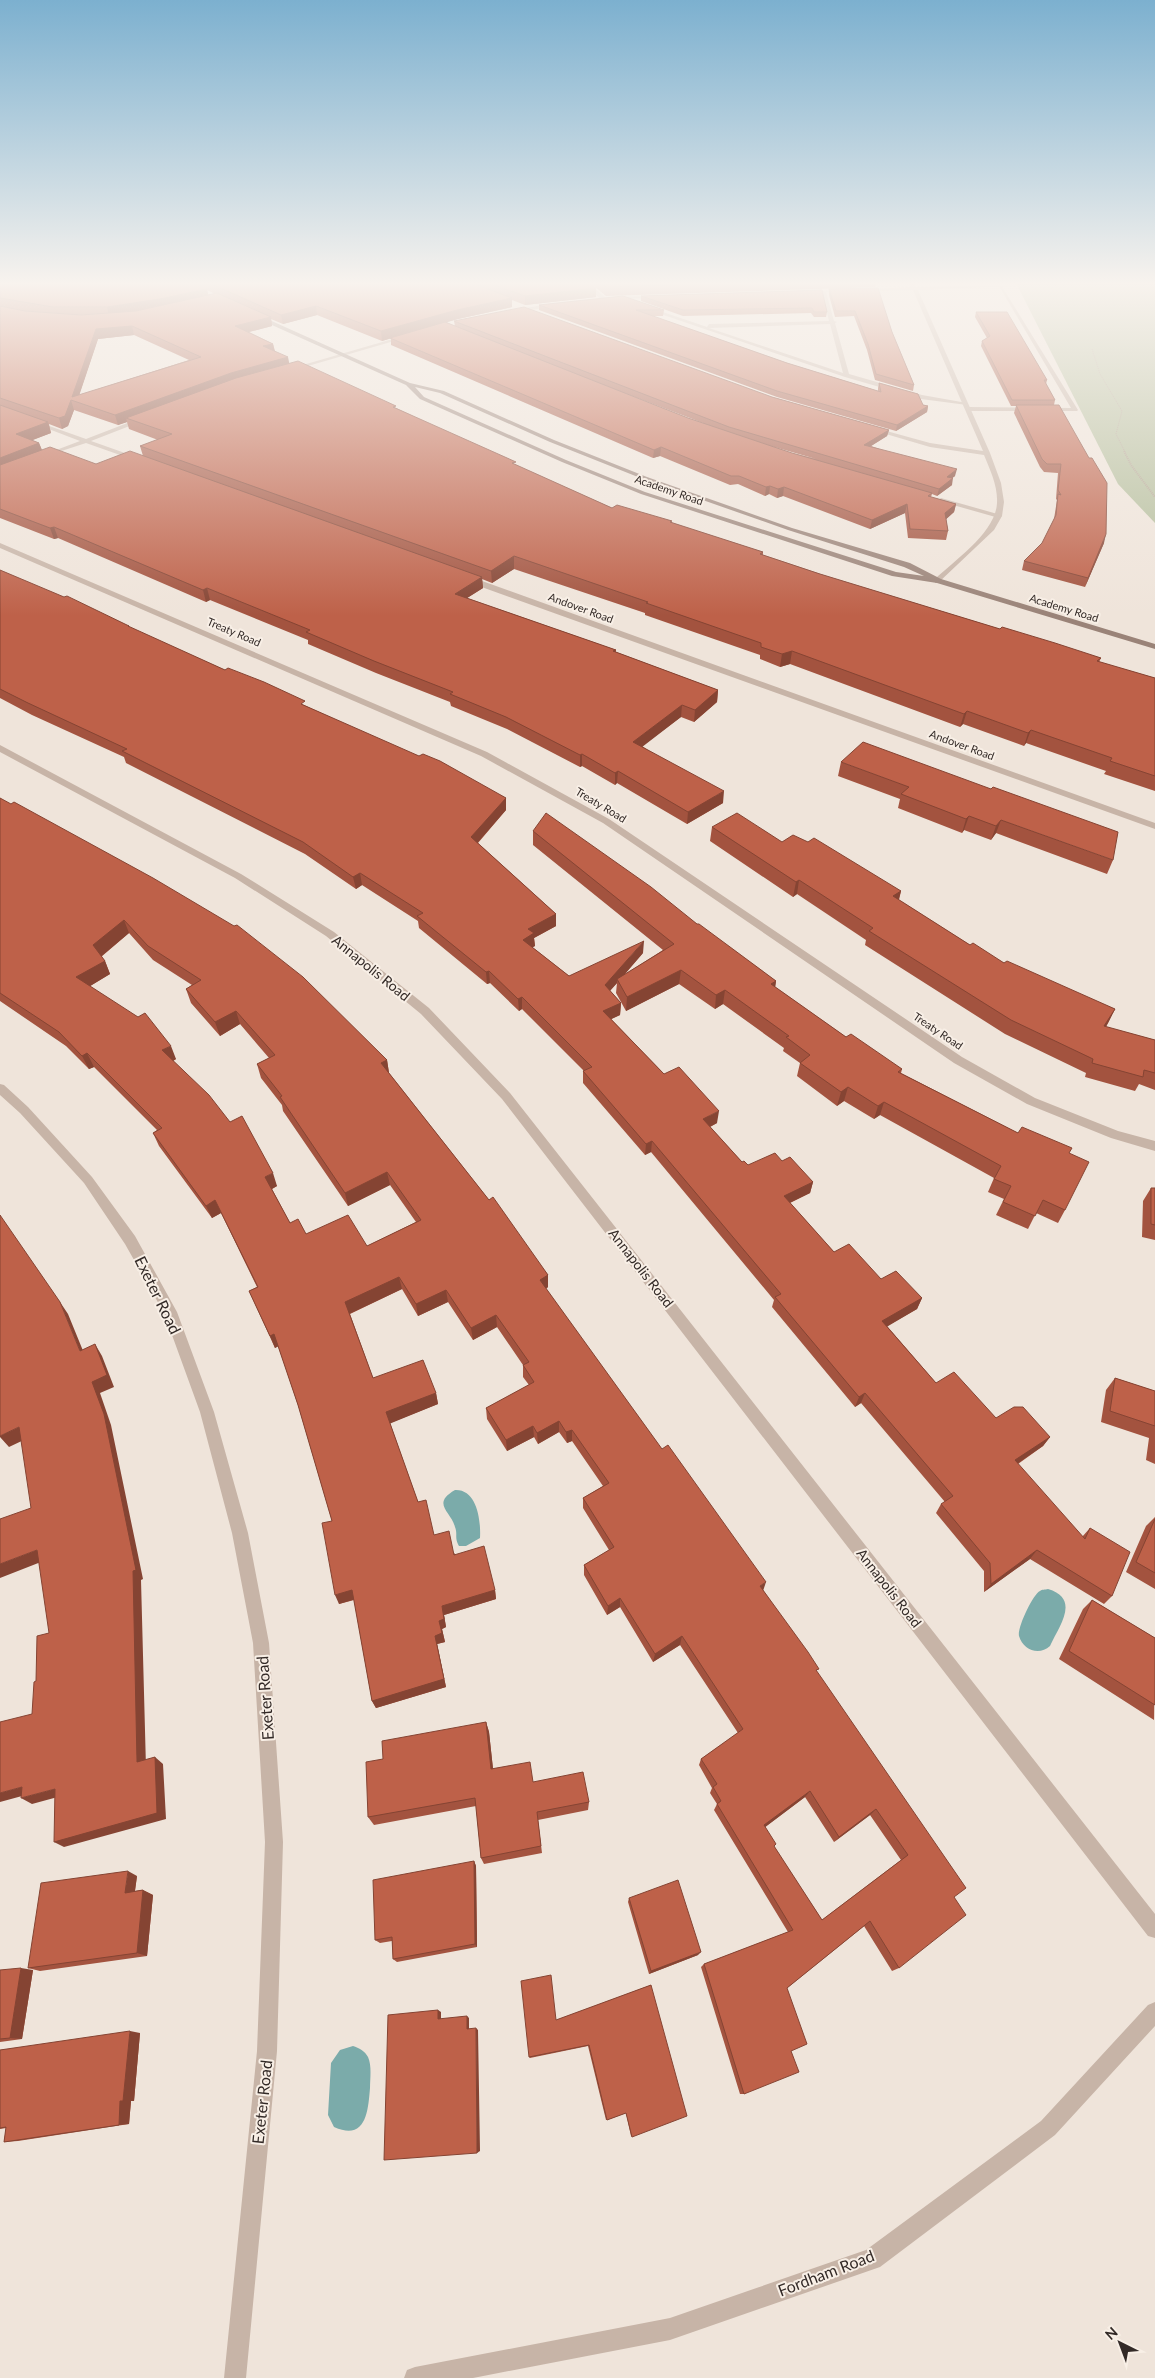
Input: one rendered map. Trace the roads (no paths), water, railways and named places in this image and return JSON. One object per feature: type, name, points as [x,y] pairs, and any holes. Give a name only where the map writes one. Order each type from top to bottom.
[{"type":"main road","name":"Academy Road","points":[[418,394],[422,398],[564,462],[643,493],[895,574],[938,581],[1155,647]]},
{"type":"main road","name":"Academy Road","points":[[447,394],[588,456],[692,496],[907,565],[938,581]]},
{"type":"street","points":[[911,394],[967,407],[1075,410],[1065,394]]},
{"type":"street","points":[[938,581],[982,540],[999,516],[1001,502],[998,483],[987,453],[961,394]]},
{"type":"street","points":[[34,460],[147,417]]},
{"type":"street","points":[[25,419],[141,461]]},
{"type":"street","points":[[866,428],[930,445],[987,453]]},
{"type":"street","points":[[933,498],[999,516]]},
{"type":"street","name":"Treaty Road","points":[[0,545],[484,754],[606,821],[958,1060],[1031,1101],[1115,1135],[1155,1146]]},
{"type":"street","name":"Andover Road","points":[[460,576],[1155,826]]},
{"type":"street","name":"Annapolis Road","points":[[0,748],[238,876],[330,934],[425,1011],[506,1096],[1155,1929]]},
{"type":"street","name":"Exeter Road","points":[[0,1088],[24,1110],[88,1180],[130,1240],[170,1312],[207,1412],[240,1533],[261,1644],[274,1842],[268,2041],[235,2378]]},
{"type":"street","name":"Fordham Road","points":[[415,2378],[670,2329],[872,2259],[1048,2128],[1155,2012]]},
{"type":"water","points":[[455,1490],[462,1491],[473,1500],[480,1523],[480,1538],[466,1546],[459,1546],[453,1521],[443,1504],[444,1499]]},
{"type":"water","points":[[1048,1589],[1064,1599],[1066,1606],[1065,1614],[1050,1646],[1041,1651],[1036,1651],[1028,1648],[1021,1641],[1019,1636],[1020,1626],[1033,1598],[1041,1590]]},
{"type":"water","points":[[353,2046],[364,2051],[369,2061],[369,2097],[363,2122],[353,2130],[345,2130],[334,2127],[328,2115],[331,2063],[340,2050]]}]
